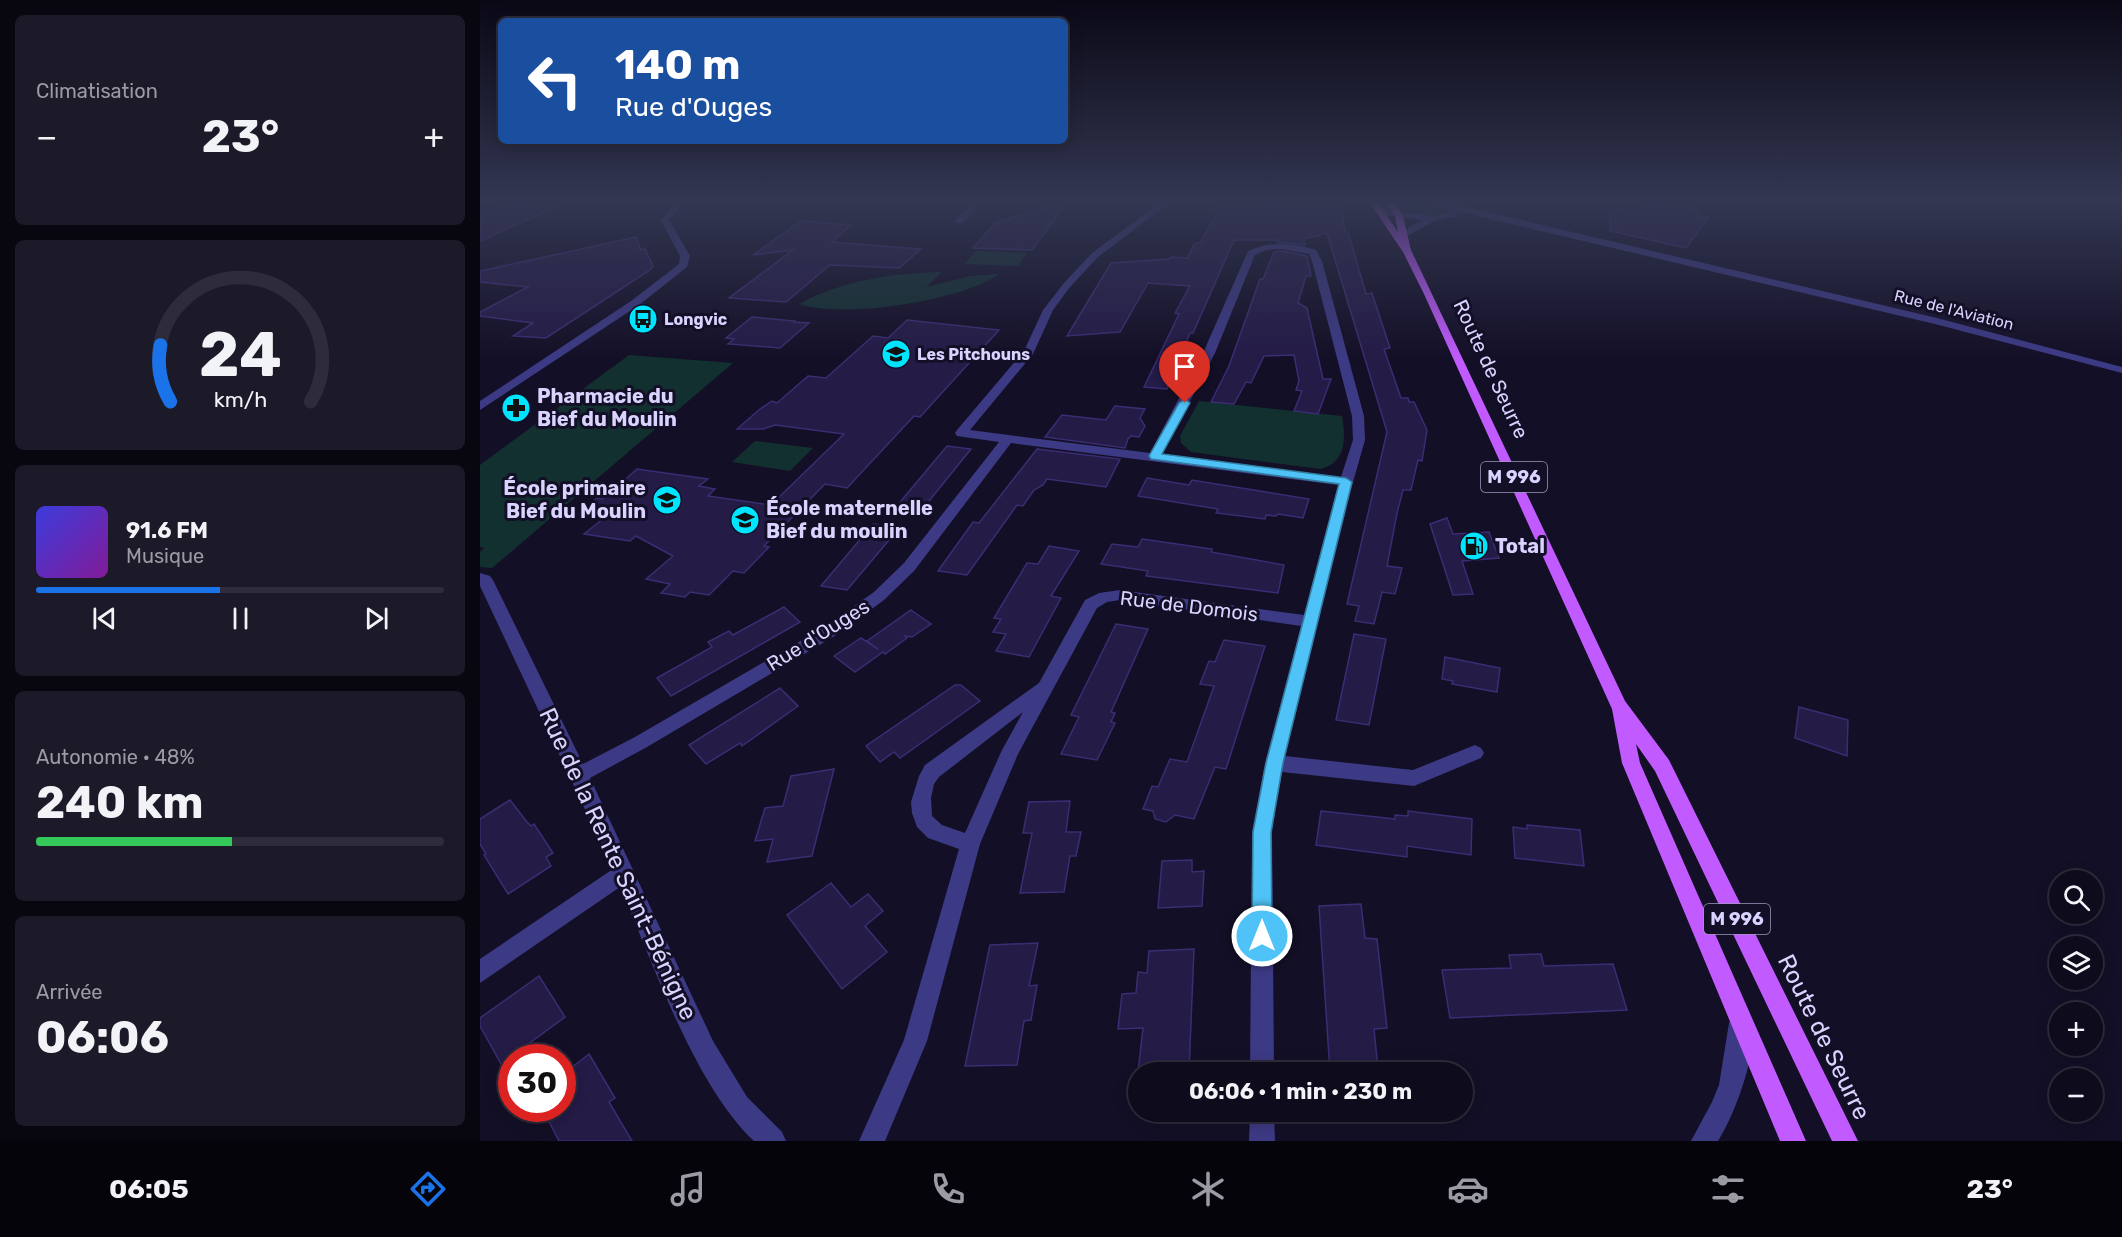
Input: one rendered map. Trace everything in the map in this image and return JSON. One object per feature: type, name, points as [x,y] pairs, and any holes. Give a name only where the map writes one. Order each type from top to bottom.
[{"type":"main road","name":"Route de Seurre","points":[[1409,253],[1618,705],[1662,766],[1841,1136]]},
{"type":"main road","name":"Route de Seurre","points":[[1618,705],[1631,763],[1793,1141]]},
{"type":"street","points":[[480,406],[672,277],[684,265],[683,253]]},
{"type":"street","points":[[1097,253],[1067,285],[1048,310],[1029,352],[961,433],[1346,482]]},
{"type":"street","points":[[1155,456],[1209,353],[1251,253]]},
{"type":"street","points":[[1262,1062],[1262,842],[1274,763],[1346,482],[1359,440],[1358,416],[1314,253]]},
{"type":"street","name":"Rue de l'Aviation","points":[[1652,253],[1915,315],[2122,370]]},
{"type":"street","name":"Rue d'Ouges","points":[[579,775],[641,742],[822,636],[879,596],[909,567],[1008,438]]},
{"type":"street","name":"Rue de la Rente Saint-Bénigne","points":[[480,578],[485,580],[579,775],[676,993],[715,1070],[752,1125],[772,1141]]},
{"type":"street","name":"Rue de Domois","points":[[872,1141],[915,1041],[970,843],[998,777],[1044,686],[1091,604],[1104,597],[1120,595],[1310,622]]},
{"type":"street","name":"Rue de Domois","points":[[970,843],[933,831],[924,824],[920,815],[921,792],[927,779],[932,771],[1044,686]]},
{"type":"street","points":[[1274,763],[1414,778],[1476,753]]},
{"type":"street","points":[[480,972],[624,873]]},
{"type":"street","points":[[1704,1141],[1723,1112],[1735,1078],[1741,1020]]},
{"type":"street","points":[[1262,1122],[1262,1141]]},
{"type":"green space","points":[[974,253],[1027,253],[1018,266],[964,264]]},
{"type":"green space","points":[[942,272],[926,287],[970,276],[999,274],[982,284],[959,292],[902,305],[843,309],[818,308],[799,304],[833,289],[869,279]]},
{"type":"green space","points":[[629,355],[733,363],[492,568],[480,567],[480,552],[484,548],[480,547],[480,465]]},
{"type":"green space","points":[[1199,401],[1342,416],[1344,441],[1342,449],[1335,461],[1320,469],[1191,452],[1181,443],[1180,436]]},
{"type":"green space","points":[[755,441],[813,448],[790,471],[732,462]]},
{"type":"building","points":[[561,253],[647,253],[653,266],[546,338],[513,336],[533,323],[480,316],[480,312],[528,287],[480,282],[480,271]]},
{"type":"building","points":[[789,253],[916,253],[899,268],[830,265],[786,302],[729,298]]},
{"type":"building","points":[[1190,253],[1228,253],[1193,333],[1190,333],[1167,389],[1144,387],[1179,314],[1175,313],[1190,286],[1148,283],[1120,332],[1067,336],[1111,263],[1171,257],[1187,258]]},
{"type":"building","points":[[1273,253],[1307,256],[1311,276],[1306,276],[1298,303],[1307,308],[1323,379],[1331,379],[1318,414],[1294,411],[1302,391],[1296,390],[1299,381],[1294,355],[1264,356],[1251,383],[1246,382],[1234,404],[1211,402],[1229,366],[1260,279],[1263,279]]},
{"type":"building","points":[[1333,253],[1354,253],[1366,294],[1372,293],[1390,348],[1384,349],[1401,398],[1408,398],[1409,402],[1414,402],[1427,430],[1422,461],[1418,460],[1411,490],[1403,490],[1397,513],[1387,566],[1402,568],[1395,594],[1382,592],[1374,624],[1355,621],[1359,606],[1347,604],[1387,432]]},
{"type":"building","points":[[752,317],[809,323],[780,348],[728,344],[734,339],[726,338]]},
{"type":"building","points":[[907,320],[999,330],[920,417],[914,416],[847,488],[825,484],[764,546],[769,547],[744,573],[733,571],[709,595],[690,592],[685,597],[661,593],[670,584],[646,579],[673,556],[636,536],[630,541],[584,534],[604,518],[579,514],[597,498],[603,499],[637,469],[708,479],[699,486],[715,489],[708,496],[771,505],[844,434],[775,425],[763,429],[737,429],[772,401],[777,403],[808,376],[826,378],[873,336],[888,338]]},
{"type":"building","points":[[1115,406],[1145,409],[1140,418],[1145,426],[1139,437],[1131,436],[1128,439],[1125,448],[1045,437],[1062,415],[1106,420]]},
{"type":"building","points":[[947,446],[971,449],[921,511],[896,507]]},
{"type":"building","points":[[1037,449],[1120,459],[1106,487],[1047,479],[1043,485],[1034,490],[1023,506],[1017,505],[967,575],[938,571],[973,522],[979,523]]},
{"type":"building","points":[[1147,478],[1189,485],[1192,480],[1309,499],[1303,518],[1278,514],[1276,516],[1266,515],[1265,519],[1216,513],[1218,509],[1138,496]]},
{"type":"building","points":[[1447,518],[1453,534],[1489,532],[1499,558],[1462,561],[1473,594],[1453,595],[1430,524]]},
{"type":"building","points":[[873,524],[900,527],[847,590],[821,586]]},
{"type":"building","points":[[1142,539],[1212,549],[1211,552],[1284,565],[1278,593],[1146,576],[1148,571],[1101,564],[1112,544],[1138,547]]},
{"type":"building","points":[[1049,546],[1079,551],[1051,596],[1061,598],[1029,657],[996,651],[1006,634],[993,632],[1001,619],[994,618],[1027,563],[1038,564]]},
{"type":"building","points":[[784,607],[800,622],[671,696],[657,678],[712,647],[708,642],[729,631],[733,635]]},
{"type":"building","points":[[911,610],[931,624],[912,637],[905,636],[907,638],[885,654],[883,652],[855,672],[834,656],[861,638],[878,649],[867,641]]},
{"type":"building","points":[[1116,624],[1148,629],[1111,712],[1115,713],[1111,722],[1115,723],[1097,760],[1061,754],[1079,717],[1071,715]]},
{"type":"building","points":[[1354,634],[1386,639],[1369,725],[1336,720]]},
{"type":"building","points":[[1224,640],[1265,646],[1226,769],[1215,767],[1194,819],[1175,815],[1166,822],[1155,819],[1153,811],[1143,809],[1152,786],[1158,787],[1170,759],[1187,762],[1214,686],[1200,684],[1209,661],[1215,662]]},
{"type":"building","points":[[1445,657],[1500,668],[1497,692],[1452,684],[1453,681],[1442,679]]},
{"type":"building","points":[[955,685],[961,685],[980,701],[900,758],[894,752],[880,762],[866,746]]},
{"type":"building","points":[[780,688],[798,706],[742,746],[740,743],[706,764],[689,745]]},
{"type":"building","points":[[1799,707],[1848,720],[1847,756],[1795,738]]},
{"type":"building","points":[[834,769],[812,856],[767,862],[773,839],[755,841],[765,808],[783,806],[791,776]]},
{"type":"building","points":[[510,800],[531,826],[534,824],[553,853],[546,857],[551,866],[508,894],[484,855],[486,854],[480,844],[480,819]]},
{"type":"building","points":[[1070,801],[1066,832],[1081,832],[1076,856],[1070,856],[1064,892],[1020,893],[1032,833],[1023,833],[1029,802]]},
{"type":"building","points":[[1321,811],[1395,819],[1395,815],[1408,816],[1408,811],[1472,819],[1471,855],[1407,846],[1407,857],[1316,845]]},
{"type":"building","points":[[1527,825],[1580,830],[1584,866],[1515,858],[1513,827],[1527,829]]},
{"type":"building","points":[[1192,860],[1192,872],[1204,871],[1202,906],[1158,908],[1162,861]]},
{"type":"building","points":[[831,883],[851,907],[868,894],[883,911],[865,926],[887,952],[842,989],[787,915]]},
{"type":"building","points":[[1361,904],[1365,938],[1377,939],[1387,1028],[1374,1029],[1377,1062],[1329,1062],[1319,906]]},
{"type":"building","points":[[1038,943],[1029,986],[1037,985],[1031,1020],[1024,1021],[1017,1065],[965,1066],[990,945]]},
{"type":"building","points":[[1194,949],[1189,1062],[1139,1062],[1143,1028],[1118,1029],[1122,994],[1136,993],[1138,972],[1147,973],[1149,951]]},
{"type":"building","points":[[1541,954],[1544,966],[1613,964],[1627,1010],[1450,1018],[1442,970],[1511,968],[1509,955]]},
{"type":"building","points":[[539,976],[565,1017],[528,1044],[498,1044],[498,1059],[480,1026],[480,1018]]},
{"type":"building","points":[[589,1054],[615,1098],[609,1102],[632,1141],[559,1141],[549,1122],[576,1122],[576,1064]]},
{"type":"place","name":"Longvic","points":[[643,319]]},
{"type":"place","name":"Les Pitchouns","points":[[896,354]]},
{"type":"place","name":"Pharmacie du Bief du Moulin","points":[[516,408]]},
{"type":"place","name":"École primaire Bief du Moulin","points":[[667,500]]},
{"type":"place","name":"École maternelle Bief du moulin","points":[[745,520]]},
{"type":"place","name":"Total","points":[[1474,546]]},
{"type":"route","points":[[1185,403],[1155,456],[1346,482],[1274,763],[1262,832],[1262,936]]}]
